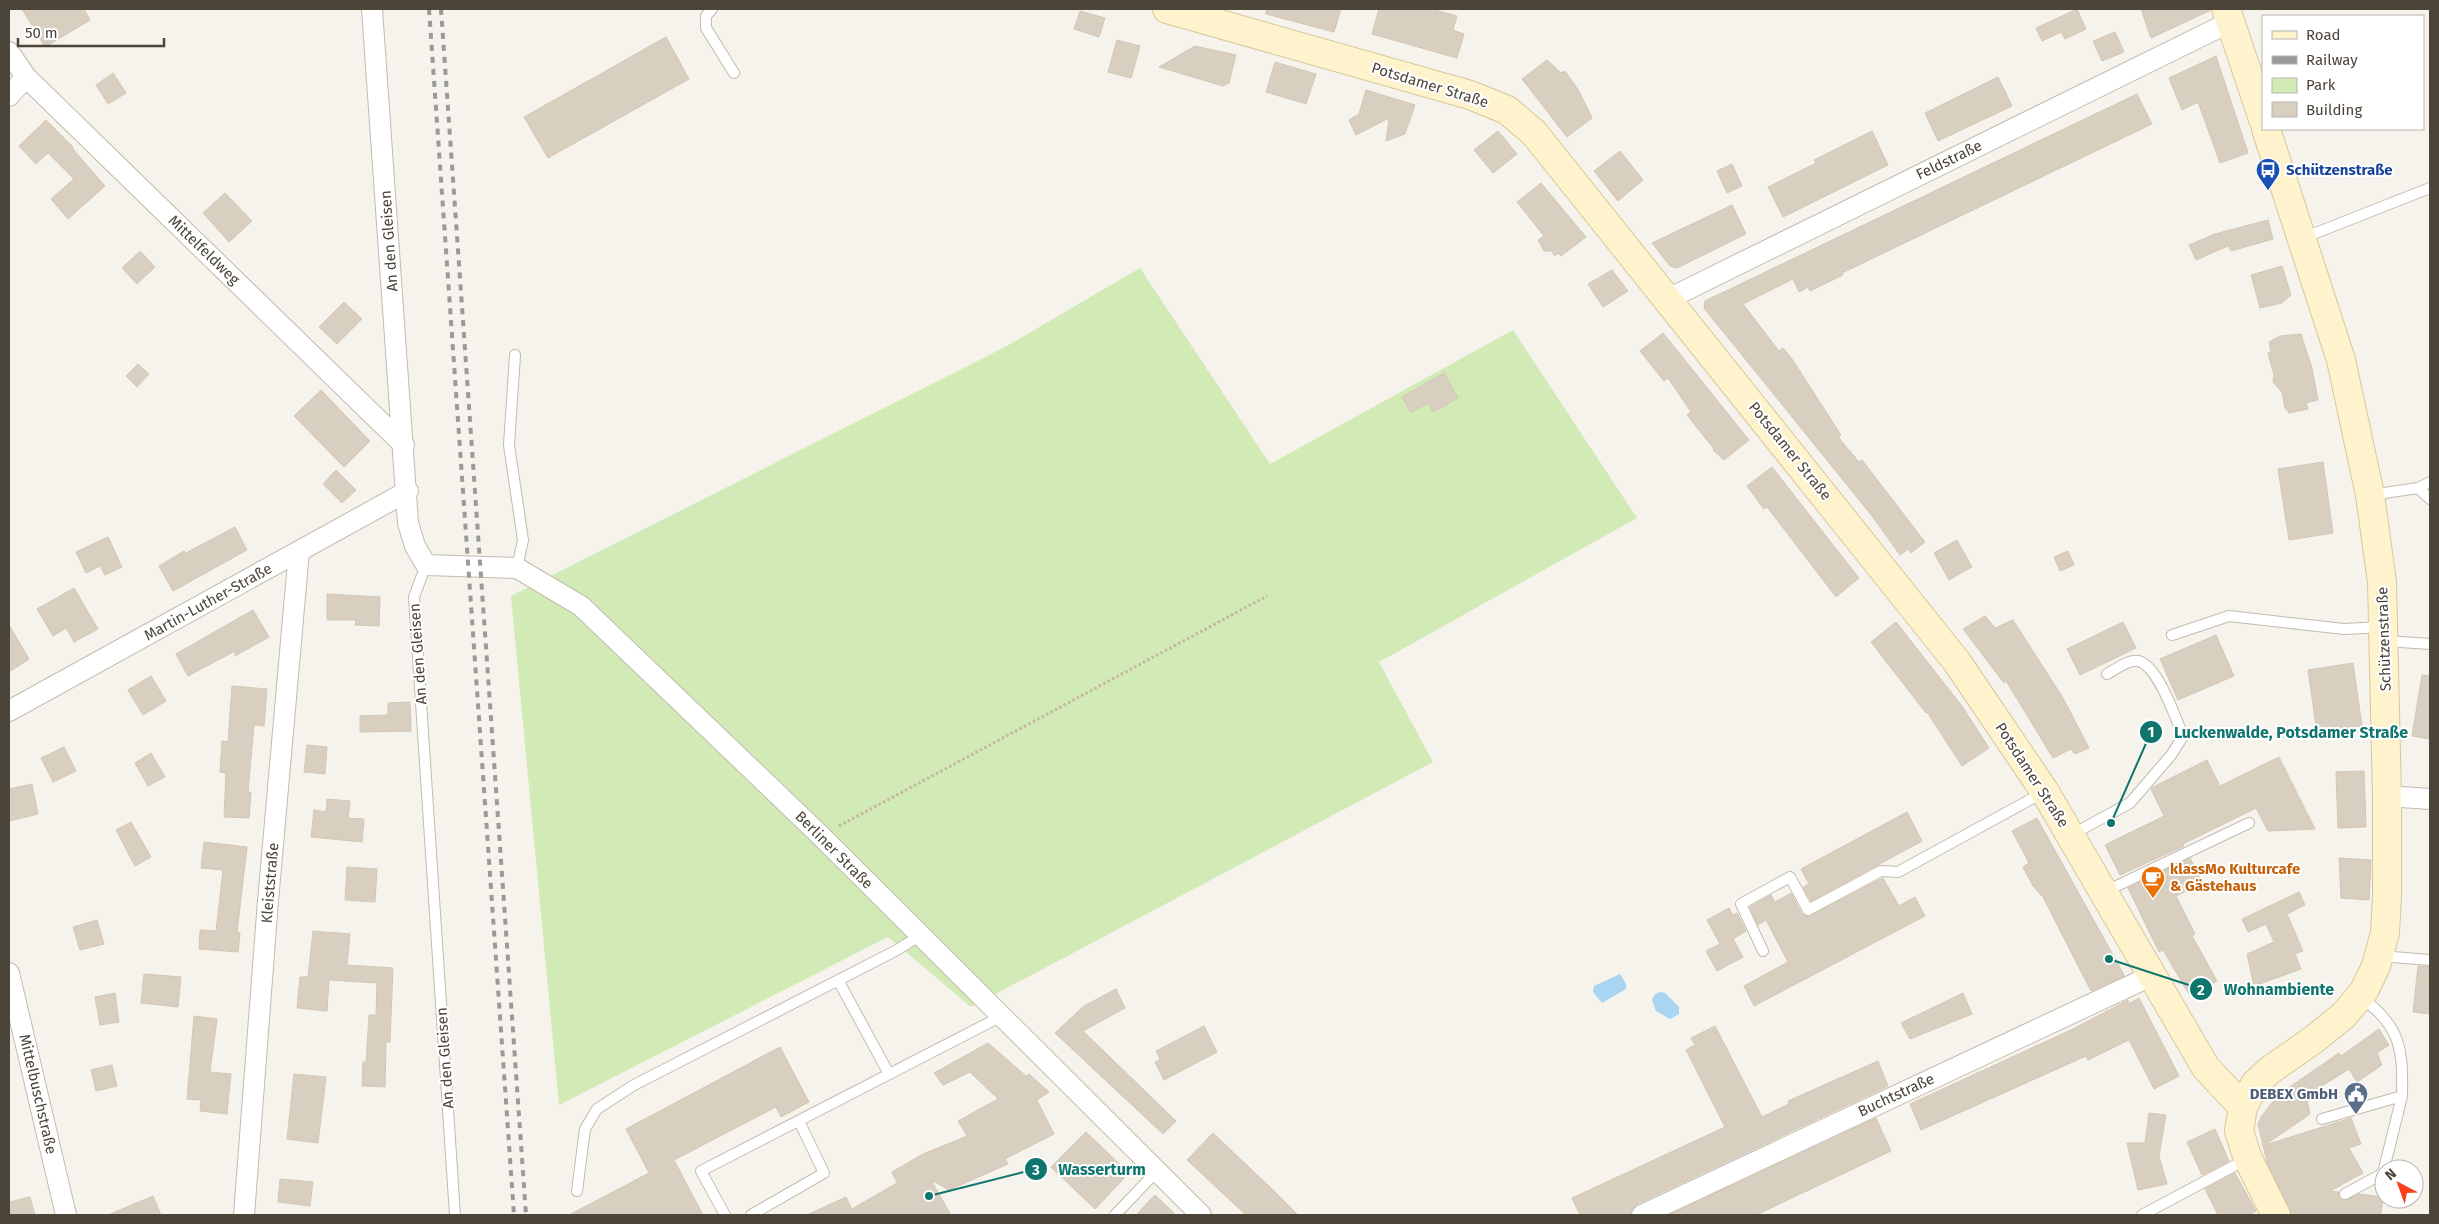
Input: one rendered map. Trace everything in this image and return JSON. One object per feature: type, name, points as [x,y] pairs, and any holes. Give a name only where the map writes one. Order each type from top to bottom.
[{"type":"street","name":"An den Gleisen","points":[[372,9],[408,491],[408,523],[415,546],[426,565]]},
{"type":"street","name":"Potsdamer Straße","points":[[1167,9],[1470,95],[1507,110],[1534,133],[1957,662],[2045,792],[2206,1068],[2243,1106]]},
{"type":"street","name":"Feldstraße","points":[[1668,299],[2228,15]]},
{"type":"street","points":[[2228,15],[2262,116]]},
{"type":"street","name":"Mittelfeldweg","points":[[9,52],[26,77],[404,445]]},
{"type":"street","points":[[9,96],[26,77]]},
{"type":"street","name":"Schützenstraße","points":[[2266,130],[2341,360],[2370,495],[2382,582],[2385,634],[2388,796],[2388,896],[2385,932],[2376,966],[2360,997],[2329,1027],[2270,1070],[2255,1084],[2243,1106],[2239,1132],[2248,1158],[2276,1215]]},
{"type":"street","name":"Martin-Luther-Straße","points":[[9,712],[408,491]]},
{"type":"street","name":"Kleiststraße","points":[[244,1215],[268,901],[299,552]]},
{"type":"street","name":"Berliner Straße","points":[[426,565],[517,568],[580,606],[821,836],[1000,1017],[1201,1215]]},
{"type":"street","points":[[2388,796],[2430,799]]},
{"type":"street","name":"Mittelbuschstraße","points":[[9,973],[66,1215]]},
{"type":"street","name":"Buchtstraße","points":[[1642,1215],[2151,976]]},
{"type":"lane","points":[[712,9],[706,16],[706,28],[734,73]]},
{"type":"lane","points":[[2302,238],[2430,188]]},
{"type":"lane","points":[[515,355],[509,445],[523,540],[517,568]]},
{"type":"lane","points":[[2370,495],[2418,488],[2430,482]]},
{"type":"lane","points":[[2418,488],[2430,498]]},
{"type":"lane","name":"An den Gleisen","points":[[426,565],[414,597],[455,1215]]},
{"type":"lane","points":[[2172,635],[2229,616],[2385,634],[2430,644]]},
{"type":"lane","points":[[2070,836],[2130,804],[2172,754],[2183,736],[2159,680],[2146,666],[2139,661],[2130,662],[2107,674]]},
{"type":"lane","points":[[1763,951],[1741,904],[1790,877],[1808,910],[1881,871],[1898,872],[2045,792]]},
{"type":"lane","points":[[2103,892],[2249,823]]},
{"type":"lane","points":[[577,1191],[585,1129],[597,1109],[634,1085],[919,936]]},
{"type":"lane","points":[[2379,956],[2430,960]]},
{"type":"lane","points":[[838,980],[889,1074]]},
{"type":"lane","points":[[2360,997],[2382,1014],[2396,1032],[2402,1060],[2402,1096],[2386,1159]]},
{"type":"lane","points":[[725,1215],[701,1171],[1000,1017]]},
{"type":"lane","points":[[2322,1119],[2402,1096]]},
{"type":"lane","points":[[751,1215],[824,1173],[799,1121]]},
{"type":"lane","points":[[2142,1215],[2248,1158]]},
{"type":"lane","points":[[1115,1215],[1156,1172]]},
{"type":"lane","points":[[2345,1194],[2374,1178]]},
{"type":"path","points":[[821,836],[1266,596]]},
{"type":"green space","points":[[1140,268],[1270,464],[1513,330],[1637,518],[1379,662],[1433,762],[971,1007],[888,937],[559,1105],[511,596],[1007,346]]},
{"type":"water","points":[[1620,974],[1626,984],[1626,989],[1602,1003],[1593,992],[1594,986]]},
{"type":"water","points":[[1665,993],[1679,1007],[1679,1014],[1670,1019],[1656,1011],[1652,1000],[1655,994]]},
{"type":"building","points":[[22,9],[84,9],[90,20],[45,47]]},
{"type":"building","points":[[1266,9],[1341,9],[1334,32],[1266,14]]},
{"type":"building","points":[[1379,9],[1431,9],[1457,16],[1453,30],[1464,34],[1457,58],[1372,34]]},
{"type":"building","points":[[2077,9],[2086,29],[2065,39],[2061,32],[2042,41],[2036,28]]},
{"type":"building","points":[[2141,9],[2211,9],[2211,10],[2151,38]]},
{"type":"building","points":[[1080,11],[1105,18],[1099,37],[1074,29]]},
{"type":"building","points":[[2115,32],[2124,52],[2102,61],[2093,41]]},
{"type":"building","points":[[666,37],[689,79],[548,158],[524,117]]},
{"type":"building","points":[[1117,40],[1140,46],[1131,78],[1108,72]]},
{"type":"building","points":[[1195,46],[1236,55],[1229,83],[1223,86],[1159,67]]},
{"type":"building","points":[[2216,56],[2248,153],[2220,163],[2198,102],[2182,110],[2169,78]]},
{"type":"building","points":[[1547,60],[1561,73],[1565,71],[1579,91],[1592,118],[1567,137],[1522,79]]},
{"type":"building","points":[[1275,62],[1316,74],[1306,104],[1266,92]]},
{"type":"building","points":[[113,73],[126,93],[108,104],[96,85]]},
{"type":"building","points":[[1998,77],[2012,106],[1938,141],[1925,113]]},
{"type":"building","points":[[1366,90],[1415,105],[1405,134],[1386,141],[1389,118],[1356,135],[1349,120],[1359,114]]},
{"type":"building","points":[[2137,94],[2152,124],[1842,273],[1843,275],[1810,291],[1808,287],[1799,292],[1793,279],[1743,304],[1779,351],[1783,348],[1792,359],[1841,435],[1838,437],[1859,462],[1862,460],[1925,542],[1911,553],[1908,549],[1900,555],[1872,516],[1704,308],[1705,301]]},
{"type":"building","points":[[46,120],[73,147],[105,186],[68,219],[51,199],[74,179],[48,153],[36,164],[19,146]]},
{"type":"building","points":[[1498,131],[1517,154],[1493,173],[1474,150]]},
{"type":"building","points":[[1872,131],[1888,165],[1783,217],[1768,187],[1816,163],[1814,160]]},
{"type":"building","points":[[1620,151],[1643,180],[1618,201],[1594,171]]},
{"type":"building","points":[[1732,164],[1742,186],[1727,193],[1717,171]]},
{"type":"building","points":[[1541,183],[1586,237],[1561,256],[1558,253],[1555,256],[1551,251],[1544,251],[1538,240],[1544,236],[1517,202]]},
{"type":"building","points":[[225,193],[252,221],[229,242],[203,213]]},
{"type":"building","points":[[1732,205],[1746,234],[1677,268],[1670,266],[1652,243]]},
{"type":"building","points":[[2268,220],[2273,239],[2231,251],[2228,246],[2196,260],[2189,245],[2215,234]]},
{"type":"building","points":[[140,251],[155,267],[137,284],[122,268]]},
{"type":"building","points":[[2282,266],[2291,295],[2282,303],[2260,308],[2251,275]]},
{"type":"building","points":[[1612,270],[1628,291],[1603,307],[1588,284]]},
{"type":"building","points":[[344,302],[362,319],[337,344],[319,327]]},
{"type":"building","points":[[1663,333],[1749,440],[1724,460],[1713,450],[1687,415],[1691,412],[1668,378],[1664,381],[1640,351]]},
{"type":"building","points":[[2301,334],[2312,368],[2318,400],[2306,403],[2308,409],[2289,413],[2285,408],[2282,392],[2273,382],[2274,375],[2268,353],[2271,351],[2269,342],[2280,336]]},
{"type":"building","points":[[138,364],[149,374],[137,387],[126,376]]},
{"type":"building","points":[[1444,373],[1458,398],[1433,412],[1428,403],[1411,412],[1402,397]]},
{"type":"building","points":[[321,390],[370,441],[344,467],[294,416]]},
{"type":"building","points":[[2323,462],[2333,533],[2289,540],[2278,469]]},
{"type":"building","points":[[1772,467],[1859,578],[1836,597],[1767,507],[1764,509],[1747,486]]},
{"type":"building","points":[[336,470],[356,490],[342,503],[323,484]]},
{"type":"building","points":[[235,527],[247,550],[173,591],[159,566],[184,551],[186,553]]},
{"type":"building","points":[[108,537],[122,567],[105,575],[100,566],[86,573],[76,552]]},
{"type":"building","points":[[1957,540],[1972,567],[1949,580],[1934,553]]},
{"type":"building","points":[[2068,551],[2074,565],[2060,571],[2054,557]]},
{"type":"building","points":[[74,588],[98,629],[74,642],[66,628],[53,636],[37,609]]},
{"type":"building","points":[[327,594],[380,597],[379,626],[355,625],[356,620],[327,620]]},
{"type":"building","points":[[253,610],[269,637],[235,656],[235,651],[188,676],[176,654]]},
{"type":"building","points":[[1985,616],[1995,628],[2013,620],[2063,698],[2089,748],[2075,754],[2071,749],[2053,758],[2006,681],[2004,683],[1963,629]]},
{"type":"building","points":[[1896,622],[1962,706],[1989,748],[1962,766],[1927,712],[1871,642]]},
{"type":"building","points":[[2123,622],[2136,648],[2080,675],[2067,649]]},
{"type":"building","points":[[9,625],[29,659],[9,672]]},
{"type":"building","points":[[2216,635],[2234,676],[2178,700],[2160,659]]},
{"type":"building","points":[[2353,663],[2362,726],[2317,733],[2308,670]]},
{"type":"building","points":[[2422,675],[2430,676],[2430,739],[2412,736]]},
{"type":"building","points":[[151,676],[166,701],[143,715],[128,690]]},
{"type":"building","points":[[232,686],[267,689],[264,726],[254,725],[248,792],[251,792],[249,818],[224,817],[226,773],[220,772],[222,741],[228,742]]},
{"type":"building","points":[[410,702],[411,731],[360,732],[360,716],[388,715],[388,703]]},
{"type":"building","points":[[307,745],[327,747],[325,774],[304,772]]},
{"type":"building","points":[[64,747],[76,771],[53,782],[41,758]]},
{"type":"building","points":[[151,753],[165,777],[148,786],[135,763]]},
{"type":"building","points":[[2279,757],[2315,829],[2268,831],[2256,808],[2183,844],[2184,846],[2120,875],[2105,845],[2164,816],[2151,789],[2153,787],[2207,760],[2220,786]]},
{"type":"building","points":[[2364,771],[2366,827],[2338,828],[2336,772]]},
{"type":"building","points":[[32,784],[38,814],[9,821],[9,789]]},
{"type":"building","points":[[327,799],[350,801],[348,818],[364,819],[362,842],[311,837],[314,810],[326,812]]},
{"type":"building","points":[[1907,812],[1922,841],[1811,901],[1803,887],[1809,884],[1801,869]]},
{"type":"building","points":[[2037,818],[2124,976],[2091,991],[2043,897],[2033,886],[2023,867],[2029,863],[2012,831]]},
{"type":"building","points":[[131,822],[151,857],[135,866],[116,830]]},
{"type":"building","points":[[204,842],[247,847],[237,932],[240,933],[238,952],[199,949],[200,930],[216,931],[223,870],[201,868]]},
{"type":"building","points":[[2190,858],[2203,883],[2176,896],[2195,934],[2192,936],[2217,981],[2190,996],[2163,950],[2159,952],[2128,888]]},
{"type":"building","points":[[2339,858],[2371,860],[2369,900],[2341,898]]},
{"type":"building","points":[[347,867],[377,869],[375,902],[345,900]]},
{"type":"building","points":[[1883,878],[1899,906],[1915,897],[1925,916],[1754,1006],[1744,986],[1788,962],[1766,920],[1758,925],[1750,907],[1771,895],[1775,902],[1791,893],[1802,914],[1808,917]]},
{"type":"building","points":[[2299,892],[2305,905],[2287,914],[2303,951],[2295,954],[2301,969],[2254,986],[2247,954],[2274,942],[2266,924],[2248,932],[2242,919]]},
{"type":"building","points":[[1729,908],[1733,915],[1737,913],[1746,931],[1733,939],[1743,957],[1717,971],[1706,951],[1720,944],[1707,920]]},
{"type":"building","points":[[97,920],[104,944],[80,950],[73,927]]},
{"type":"building","points":[[313,931],[350,934],[347,965],[393,968],[390,1042],[386,1042],[385,1087],[362,1086],[363,1062],[366,1062],[369,1015],[376,1015],[377,983],[329,980],[327,1011],[297,1008],[300,977],[308,977]]},
{"type":"building","points":[[2418,966],[2430,967],[2430,1014],[2413,1012]]},
{"type":"building","points":[[144,974],[181,977],[178,1007],[141,1003]]},
{"type":"building","points":[[1116,989],[1125,1008],[1083,1031],[1176,1121],[1163,1134],[1055,1033],[1084,1006]]},
{"type":"building","points":[[115,993],[119,1022],[100,1025],[95,997]]},
{"type":"building","points":[[1963,993],[1972,1014],[1910,1039],[1901,1023]]},
{"type":"building","points":[[2139,998],[2179,1076],[2154,1089],[2129,1040],[2088,1060],[2086,1056],[1921,1130],[1910,1104],[2073,1029],[2128,1000],[2128,1004]]},
{"type":"building","points":[[194,1016],[217,1019],[210,1072],[231,1074],[227,1114],[200,1111],[201,1100],[187,1099]]},
{"type":"building","points":[[1204,1026],[1217,1052],[1164,1080],[1155,1062],[1160,1059],[1156,1051]]},
{"type":"building","points":[[1715,1026],[1762,1117],[1789,1104],[1788,1101],[1878,1061],[1888,1086],[1637,1204],[1632,1209],[1630,1215],[1580,1215],[1572,1198],[1725,1127],[1686,1050],[1695,1045],[1691,1038]]},
{"type":"building","points":[[2379,1029],[2389,1045],[2377,1053],[2382,1065],[2357,1082],[2349,1069],[2306,1096],[2310,1114],[2265,1145],[2351,1118],[2361,1144],[2349,1148],[2363,1173],[2330,1191],[2339,1192],[2339,1198],[2344,1201],[2359,1194],[2374,1196],[2374,1209],[2382,1209],[2381,1215],[2292,1215],[2267,1162],[2258,1124],[2261,1117],[2278,1095],[2339,1053],[2341,1056]]},
{"type":"building","points":[[988,1043],[1026,1076],[1029,1074],[1049,1092],[1037,1100],[1054,1134],[1005,1159],[1008,1164],[949,1190],[931,1180],[951,1215],[807,1215],[846,1197],[852,1209],[897,1183],[892,1172],[923,1154],[967,1136],[958,1121],[998,1099],[970,1072],[943,1085],[934,1073]]},
{"type":"building","points":[[780,1047],[809,1102],[781,1117],[776,1107],[674,1160],[703,1215],[569,1215],[649,1173],[626,1129]]},
{"type":"building","points":[[112,1065],[117,1086],[96,1091],[91,1070]]},
{"type":"building","points":[[294,1074],[326,1077],[318,1143],[287,1139]]},
{"type":"building","points":[[2149,1113],[2166,1115],[2159,1156],[2167,1184],[2138,1190],[2127,1143],[2145,1143]]},
{"type":"building","points":[[1876,1118],[1891,1151],[1756,1215],[1669,1215]]},
{"type":"building","points":[[2215,1129],[2229,1161],[2202,1175],[2187,1142]]},
{"type":"building","points":[[1086,1132],[1129,1173],[1095,1209],[1051,1167]]},
{"type":"building","points":[[1213,1133],[1298,1215],[1246,1215],[1187,1160]]},
{"type":"building","points":[[2235,1173],[2256,1211],[2248,1215],[2218,1215],[2205,1189]]},
{"type":"building","points":[[280,1179],[313,1182],[310,1206],[278,1202]]},
{"type":"building","points":[[1155,1195],[1176,1215],[1136,1215]]},
{"type":"building","points":[[153,1196],[161,1215],[108,1215]]},
{"type":"building","points":[[30,1197],[35,1215],[9,1215],[9,1202]]},
{"type":"railway","points":[[429,9],[514,1215]]},
{"type":"railway","points":[[441,9],[526,1215]]},
{"type":"place","name":"Schützenstraße","points":[[2268,191]]},
{"type":"place","name":"Luckenwalde, Potsdamer Straße","points":[[2111,823]]},
{"type":"place","name":"klassMo Kulturcafe & Gästehaus","points":[[2153,899]]},
{"type":"place","name":"Wohnambiente","points":[[2109,959]]},
{"type":"place","name":"DEBEX GmbH","points":[[2356,1115]]},
{"type":"place","name":"Wasserturm","points":[[929,1196]]}]
